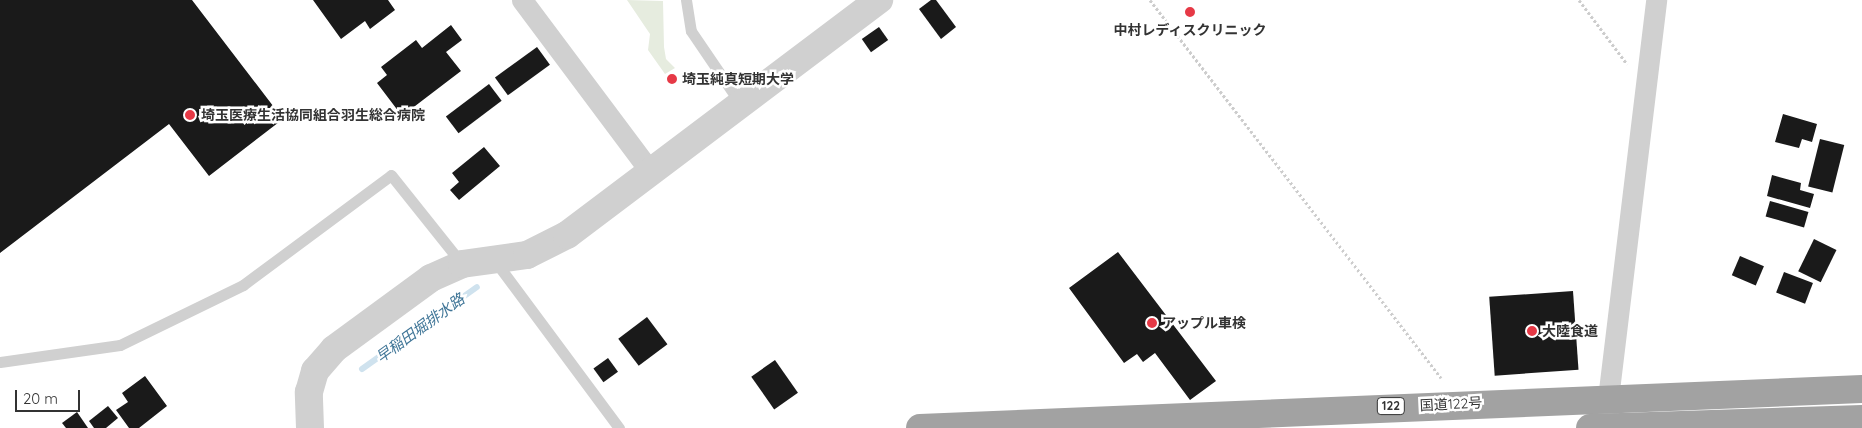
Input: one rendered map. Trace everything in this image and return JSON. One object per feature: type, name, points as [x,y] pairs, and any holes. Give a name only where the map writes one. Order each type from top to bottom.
[{"type":"highway","name":"国道122号","points":[[920,428],[1607,397],[1862,389]]},
{"type":"highway","points":[[1590,428],[1862,419]]},
{"type":"street","points":[[522,0],[650,171]]},
{"type":"street","points":[[310,428],[309,392],[315,371],[334,349],[431,278],[462,264],[494,260],[546,248],[879,0]]},
{"type":"street","points":[[1604,428],[1656,0]]},
{"type":"lane","points":[[686,0],[691,30],[740,104]]},
{"type":"lane","points":[[688,15],[696,0]]},
{"type":"lane","points":[[0,362],[120,345],[243,284],[391,175],[462,264]]},
{"type":"lane","points":[[494,260],[620,428]]},
{"type":"path","points":[[1150,0],[1441,378]]},
{"type":"path","points":[[1579,0],[1644,87]]},
{"type":"shaded area","points":[[627,0],[663,1],[666,59],[675,68],[665,74],[648,50],[650,34]]},
{"type":"building","points":[[0,0],[192,0],[283,119],[209,176],[169,124],[0,253]]},
{"type":"building","points":[[313,0],[388,0],[395,10],[370,29],[365,21],[341,39]]},
{"type":"building","points":[[931,0],[936,0],[956,27],[941,39],[919,9]]},
{"type":"building","points":[[451,25],[462,40],[446,52],[461,71],[402,116],[377,83],[387,75],[381,67],[416,40],[422,48]]},
{"type":"building","points":[[879,27],[888,40],[871,52],[862,39]]},
{"type":"building","points":[[537,47],[550,65],[508,95],[495,78]]},
{"type":"building","points":[[489,84],[502,101],[459,133],[446,116]]},
{"type":"building","points":[[1783,114],[1817,124],[1812,142],[1802,139],[1799,148],[1775,142]]},
{"type":"building","points":[[1820,139],[1844,145],[1832,193],[1808,187]]},
{"type":"building","points":[[484,147],[500,166],[459,200],[450,190],[459,182],[452,173]]},
{"type":"building","points":[[1772,175],[1801,183],[1800,190],[1814,194],[1810,208],[1767,196]]},
{"type":"building","points":[[1770,201],[1808,212],[1804,227],[1766,216]]},
{"type":"building","points":[[1814,239],[1836,250],[1821,282],[1798,271]]},
{"type":"building","points":[[1118,252],[1216,381],[1190,400],[1155,353],[1143,362],[1137,354],[1124,363],[1069,288]]},
{"type":"building","points":[[1740,256],[1764,266],[1756,285],[1732,275]]},
{"type":"building","points":[[1784,272],[1813,283],[1805,304],[1776,293]]},
{"type":"building","points":[[1573,291],[1579,370],[1495,376],[1489,297]]},
{"type":"building","points":[[647,317],[667,344],[639,366],[618,339]]},
{"type":"building","points":[[608,358],[618,372],[603,382],[593,369]]},
{"type":"building","points":[[775,360],[798,393],[774,409],[751,377]]},
{"type":"building","points":[[145,376],[167,406],[139,428],[129,428],[116,410],[128,402],[122,393]]},
{"type":"building","points":[[108,406],[118,418],[106,428],[94,428],[89,421]]},
{"type":"building","points":[[77,412],[88,428],[66,428],[62,423]]},
{"type":"waterway","name":"早稲田堀排水路","points":[[362,369],[477,287]]},
{"type":"place","name":"中村レディスクリニック","points":[[1190,12]]},
{"type":"place","name":"埼玉純真短期大学","points":[[672,79]]},
{"type":"place","name":"埼玉医療生活協同組合羽生総合病院","points":[[190,115]]},
{"type":"place","name":"アップル車検","points":[[1152,323]]},
{"type":"place","name":"大陸食道","points":[[1532,331]]}]
